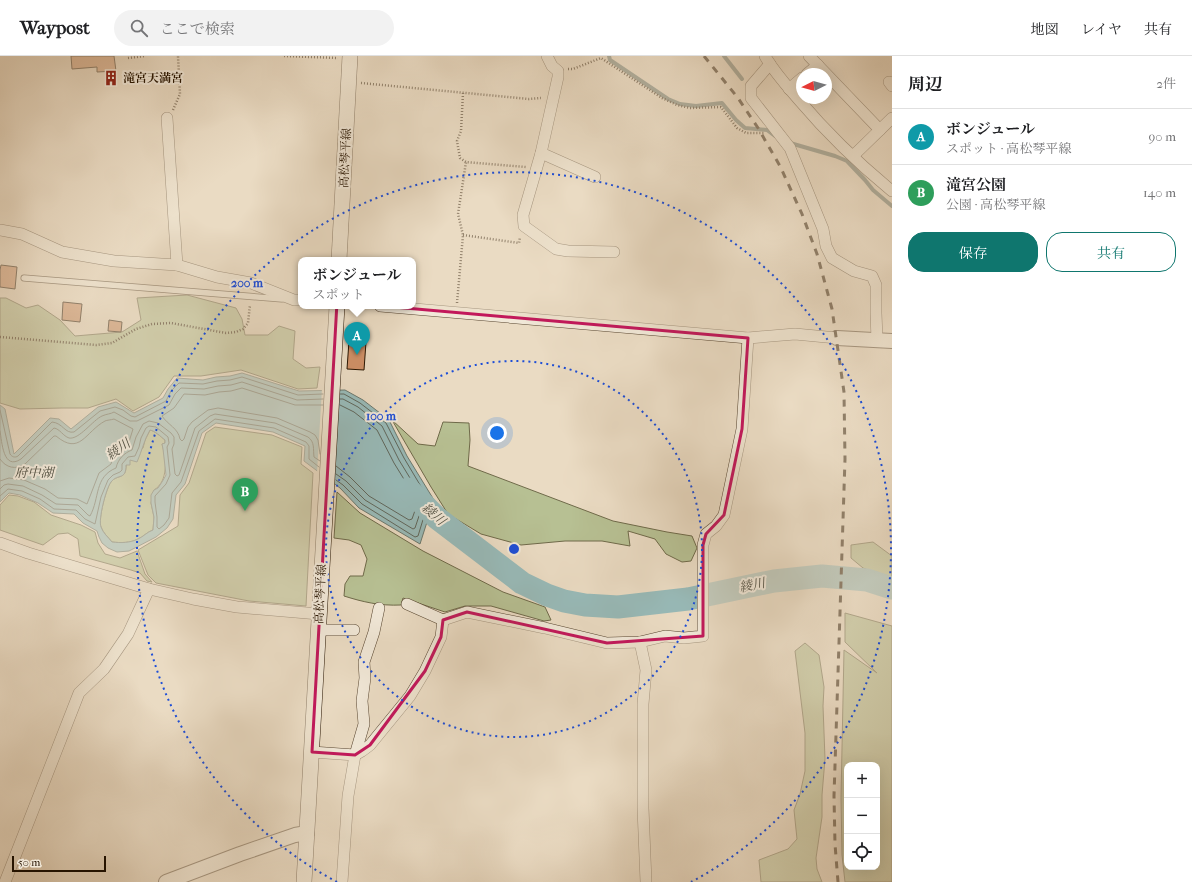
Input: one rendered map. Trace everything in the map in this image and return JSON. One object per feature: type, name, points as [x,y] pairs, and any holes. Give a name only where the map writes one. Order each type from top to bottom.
[{"type":"main road","name":"高松琴平線","points":[[339,257],[350,58]]},
{"type":"main road","name":"高松琴平線","points":[[304,882],[337,309]]},
{"type":"street","points":[[547,56],[552,66],[558,71],[558,77],[554,98],[523,215],[524,226],[556,249],[568,251],[614,252]]},
{"type":"street","points":[[810,56],[880,130]]},
{"type":"street","points":[[878,340],[876,285],[872,276],[854,271],[832,258],[826,246],[823,228],[787,144],[751,98],[751,86],[768,60],[789,89],[815,119],[872,175],[892,191]]},
{"type":"street","points":[[814,68],[818,65]]},
{"type":"street","points":[[789,89],[796,83]]},
{"type":"street","points":[[167,118],[177,265]]},
{"type":"street","points":[[853,156],[892,118]]},
{"type":"street","points":[[540,153],[595,177]]},
{"type":"street","points":[[0,230],[22,234],[62,252],[114,261],[177,265],[217,277],[251,283],[297,300]]},
{"type":"street","points":[[413,309],[748,338],[795,334],[892,341]]},
{"type":"street","points":[[407,604],[443,620],[468,612],[545,628],[607,644],[640,642],[665,636],[684,638],[703,636],[703,545],[706,534],[716,526],[724,515],[742,429],[748,338]]},
{"type":"street","points":[[0,543],[28,553],[149,589],[193,599],[237,607],[319,614]]},
{"type":"street","points":[[5,882],[79,693],[104,669],[128,634],[149,589]]},
{"type":"street","points":[[342,882],[348,796],[355,755],[364,724],[362,701],[365,678],[364,662],[374,632],[379,608]]},
{"type":"street","points":[[312,752],[355,755],[370,745],[410,696],[425,671],[441,637],[443,620]]},
{"type":"street","points":[[318,630],[354,630]]},
{"type":"street","points":[[640,642],[646,670],[643,704],[643,808],[646,882]]},
{"type":"street","points":[[166,882],[246,852],[295,835],[307,833]]},
{"type":"lane","points":[[24,278],[297,300]]},
{"type":"path","points":[[128,58],[145,56]]},
{"type":"path","points":[[177,101],[180,94],[178,56]]},
{"type":"path","points":[[284,56],[350,58]]},
{"type":"path","points":[[558,71],[573,69],[601,58],[662,98],[677,105],[690,108],[721,107],[737,128],[746,133],[766,133]]},
{"type":"path","points":[[349,82],[529,99],[554,98]]},
{"type":"path","points":[[462,93],[461,131],[457,141],[460,158],[466,162],[536,168]]},
{"type":"path","points":[[456,313],[464,236],[458,214],[466,162]]},
{"type":"path","points":[[464,236],[519,243],[521,225],[524,221]]},
{"type":"path","points":[[0,337],[96,345],[112,343],[136,329],[152,324],[171,323],[226,333],[236,332],[243,329],[248,323],[252,296]]},
{"type":"highlighted area","points":[[337,302],[748,338],[742,429],[724,515],[706,534],[703,545],[703,636],[607,643],[467,612],[443,620],[441,637],[425,671],[370,745],[355,755],[312,752]]},
{"type":"green space","points":[[187,295],[236,308],[242,319],[245,335],[268,335],[279,326],[295,331],[293,359],[306,368],[320,367],[317,388],[298,389],[241,370],[201,376],[174,376],[159,397],[133,411],[116,399],[88,408],[20,409],[0,403],[0,298],[6,298],[26,308],[38,305],[60,320],[75,336],[122,332],[141,320],[137,298]]},
{"type":"green space","points":[[392,420],[418,444],[435,446],[443,422],[469,423],[470,440],[468,466],[613,521],[692,536],[697,548],[691,561],[682,562],[666,554],[655,539],[628,531],[630,546],[602,541],[565,541],[521,545],[481,534],[448,514]]},
{"type":"green space","points":[[215,427],[272,435],[302,447],[301,464],[313,473],[306,606],[249,601],[156,583],[148,575],[138,550],[178,526],[180,495],[189,483],[206,433]]},
{"type":"green space","points":[[150,430],[165,440],[165,443],[162,444],[165,456],[164,475],[159,486],[154,490],[151,503],[154,517],[153,530],[132,541],[122,543],[112,542],[103,531],[100,523],[107,491],[112,480],[125,473],[126,464],[143,448]]},
{"type":"green space","points":[[337,492],[360,513],[423,551],[503,592],[545,607],[551,620],[544,621],[491,606],[465,606],[445,612],[403,598],[401,605],[386,605],[344,596],[345,584],[350,576],[363,576],[367,559],[361,545],[349,540],[334,538]]},
{"type":"green space","points":[[9,495],[18,496],[34,502],[51,515],[81,525],[95,532],[98,543],[105,554],[120,558],[137,551],[145,574],[152,582],[147,581],[140,573],[80,556],[78,539],[68,533],[58,534],[43,545],[0,530],[0,505]]},
{"type":"green space","points":[[873,542],[892,556],[892,580],[863,568],[851,558],[851,545]]},
{"type":"green space","points":[[845,613],[892,626],[892,882],[845,882],[842,855],[841,798],[844,650],[877,673],[845,642]]},
{"type":"green space","points":[[805,643],[819,655],[824,687],[823,706],[825,759],[822,817],[816,858],[817,869],[822,882],[761,882],[759,860],[788,849],[797,839],[794,810],[800,794],[805,771],[805,733],[795,651]]},
{"type":"water","name":"府中湖","points":[[242,373],[299,391],[345,390],[363,400],[389,420],[407,456],[434,500],[420,544],[359,508],[340,488],[304,461],[305,446],[273,432],[216,423],[202,433],[185,484],[176,495],[173,519],[167,528],[156,537],[129,551],[117,552],[108,548],[102,543],[97,531],[83,523],[74,514],[53,513],[38,503],[20,495],[9,493],[0,502],[0,405],[5,409],[14,454],[50,418],[59,419],[71,429],[98,407],[116,402],[134,413],[163,398],[177,378],[203,380]],"holes":[[[150,430],[165,440],[165,443],[162,444],[166,475],[158,488],[154,490],[151,495],[154,517],[153,530],[132,541],[122,543],[112,542],[103,531],[100,523],[103,504],[109,485],[114,479],[125,473],[126,465],[130,465],[130,460],[137,462],[148,434]]]},
{"type":"pier","points":[[322,388],[339,388],[333,485],[317,473]]},
{"type":"building","name":"滝宮天満宮","points":[[71,56],[114,56],[116,71],[97,72],[97,67],[72,69]]},
{"type":"building","points":[[1,265],[17,267],[15,289],[0,287]]},
{"type":"building","points":[[63,302],[82,304],[80,322],[62,320]]},
{"type":"building","points":[[109,320],[122,322],[121,332],[108,331]]},
{"type":"building","points":[[349,341],[366,342],[364,370],[347,369]]},
{"type":"waterway","points":[[609,56],[610,60],[668,99],[680,104],[696,106],[722,103],[736,120],[745,128],[767,130],[775,136]]},
{"type":"waterway","points":[[724,56],[742,79]]},
{"type":"waterway","points":[[790,143],[847,161],[873,190],[892,206]]},
{"type":"waterway","name":"綾川","points":[[408,489],[437,518],[522,583],[564,601],[585,605],[618,607],[688,599],[774,581],[822,576],[867,580],[892,588]]},
{"type":"railway","points":[[704,56],[738,98],[758,128],[780,166],[802,214],[817,254],[832,309],[844,392],[845,459],[834,796],[835,844],[838,882]]},
{"type":"place","name":"滝宮天満宮","points":[[111,78]]},
{"type":"place","name":"ボンジュール","points":[[357,355]]},
{"type":"place","name":"滝宮公園","points":[[245,511]]}]
